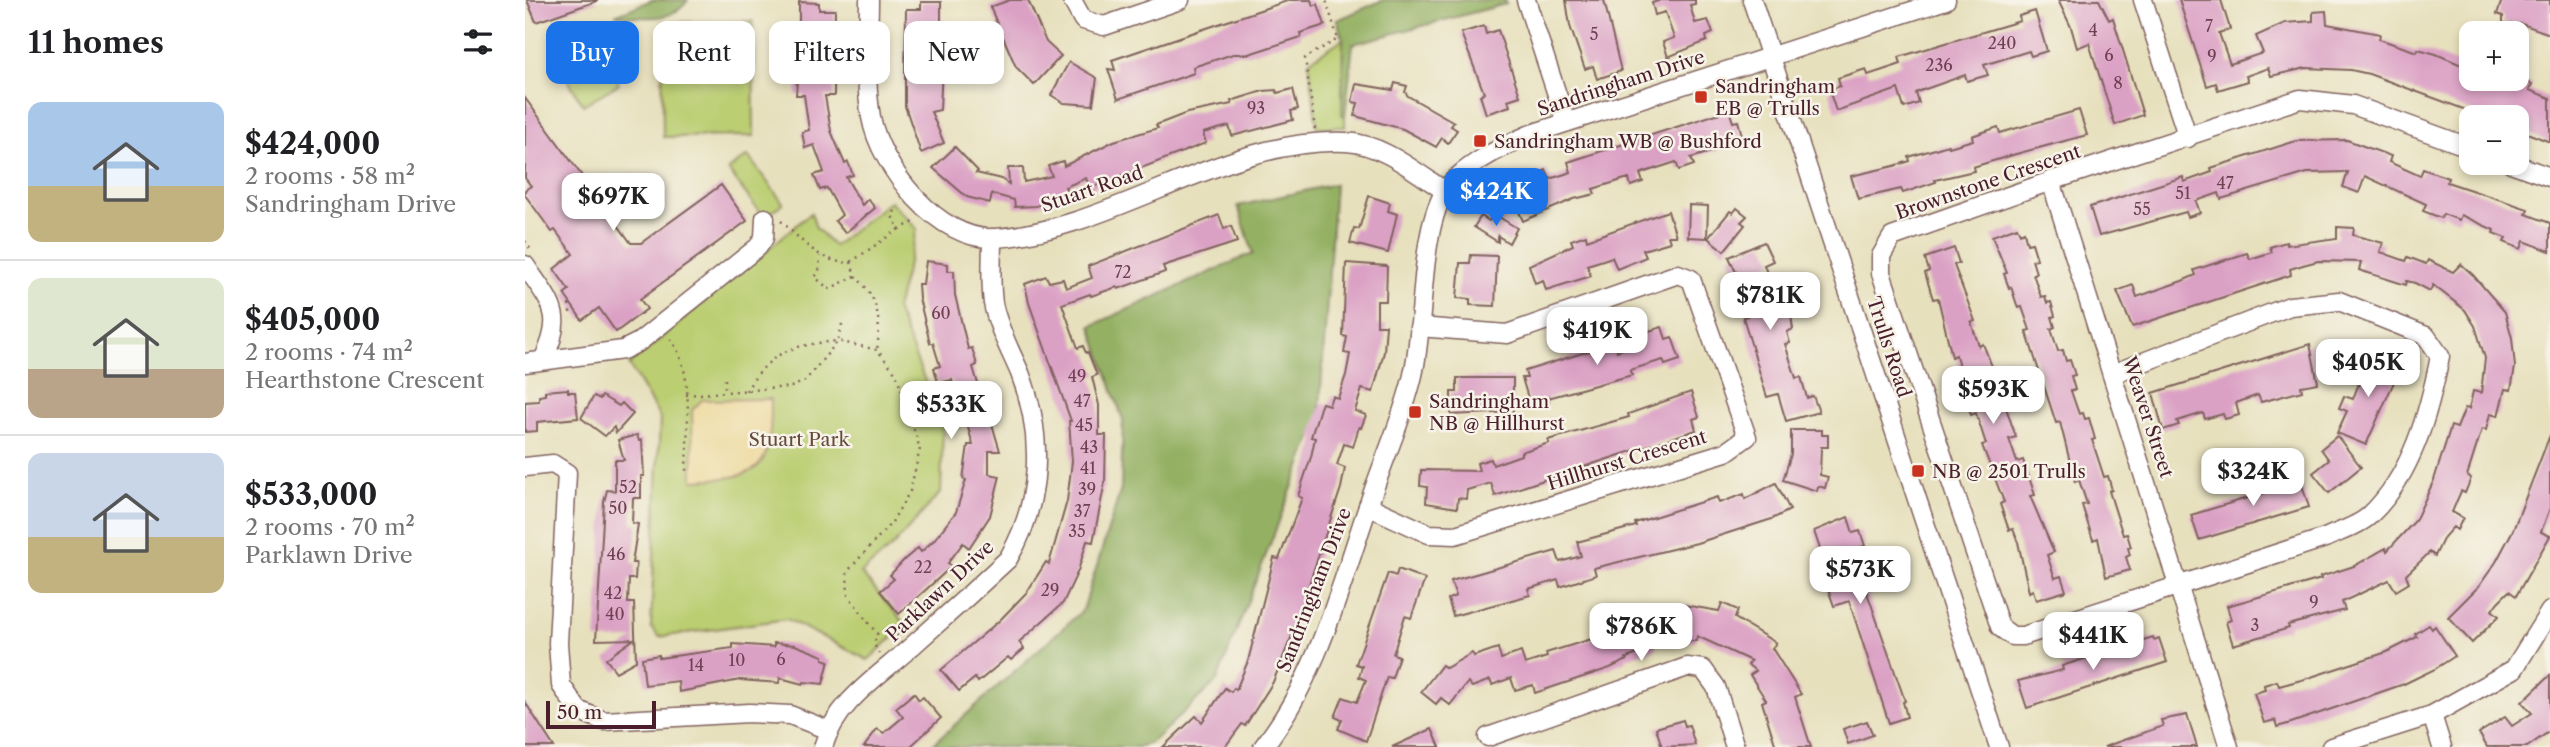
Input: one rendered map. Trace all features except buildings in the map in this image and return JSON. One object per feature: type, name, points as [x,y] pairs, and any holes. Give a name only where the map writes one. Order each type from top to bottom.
[{"type":"street","points":[[869,0],[871,113],[884,155],[909,191],[930,211],[969,232],[992,238]]},
{"type":"street","points":[[1072,0],[1083,20],[1104,26],[1180,0]]},
{"type":"street","points":[[1525,0],[1566,122]]},
{"type":"street","name":"Trulls Road","points":[[1752,0],[1999,747]]},
{"type":"street","name":"Sandringham Drive","points":[[1263,747],[1283,722],[1313,661],[1413,375],[1433,219],[1445,191],[1505,145],[1566,122],[1947,0]]},
{"type":"street","points":[[2143,0],[2189,138]]},
{"type":"street","name":"Brownstone Crescent","points":[[2179,585],[2023,636],[2012,636],[2000,627],[1881,273],[1881,256],[1892,237],[2051,181],[2189,138],[2300,99],[2353,105],[2459,144]]},
{"type":"street","name":"Stuart Road","points":[[992,238],[1076,220],[1214,167],[1317,143],[1349,142],[1384,152],[1445,191]]},
{"type":"street","points":[[2529,169],[2550,177]]},
{"type":"street","name":"Weaver Street","points":[[2051,181],[2229,747]]},
{"type":"street","points":[[534,361],[623,350],[659,326],[758,247],[764,238],[765,218]]},
{"type":"street","name":"Parklawn Drive","points":[[825,739],[855,694],[887,670],[1008,559],[1021,537],[1031,509],[1036,473],[1032,404],[993,305],[992,238]]},
{"type":"street","points":[[525,265],[555,310],[554,337],[534,361]]},
{"type":"street","name":"Hillhurst Crescent","points":[[1368,506],[1429,534],[1455,535],[1726,452],[1747,437],[1691,279],[1678,274],[1507,334],[1419,327]]},
{"type":"street","points":[[2112,374],[2290,306],[2339,301],[2425,336],[2440,356],[2430,407],[2407,466],[2368,517],[2325,538],[2179,585]]},
{"type":"street","points":[[525,467],[553,464],[567,473],[558,643],[561,685],[578,710],[604,721],[749,713],[790,715],[825,739]]},
{"type":"street","points":[[2331,747],[2433,715],[2514,669],[2550,611]]},
{"type":"street","points":[[1488,737],[1687,667],[1703,669],[1716,687],[1735,747]]},
{"type":"street","points":[[2433,715],[2442,747]]},
{"type":"path","points":[[1317,143],[1305,58],[1338,39],[1326,0]]},
{"type":"path","points":[[897,207],[893,216],[899,229]]},
{"type":"path","points":[[765,218],[772,213],[820,256],[839,263],[851,262],[913,222]]},
{"type":"path","points":[[820,256],[815,278],[821,286],[829,289],[856,275]]},
{"type":"path","points":[[851,262],[856,275],[868,288],[877,305],[880,329],[877,350]]},
{"type":"path","points":[[686,395],[778,390],[805,381],[838,341],[843,320]]},
{"type":"path","points":[[659,326],[680,351],[686,395],[686,474]]},
{"type":"path","points":[[745,392],[764,365],[776,355],[801,346],[838,341],[877,350],[896,373],[921,449],[910,491],[892,522],[847,572],[848,595],[877,634]]},
{"type":"path","points":[[725,379],[725,393]]},
{"type":"path","points":[[877,634],[894,633],[913,645]]},
{"type":"path","points":[[877,634],[874,644],[887,670]]},
{"type":"green space","points":[[652,0],[688,0],[681,8],[665,16],[615,15]]},
{"type":"green space","points":[[1383,0],[1505,0],[1506,4],[1353,44],[1345,116],[1342,115],[1343,39],[1337,20]]},
{"type":"green space","points":[[1343,39],[1342,115],[1345,116],[1345,127],[1317,127],[1309,61]]},
{"type":"green space","points":[[571,84],[619,84],[583,105]]},
{"type":"green space","points":[[663,84],[754,84],[754,136],[663,137]]},
{"type":"green space","points":[[748,156],[783,203],[764,218],[728,170]]},
{"type":"green space","points":[[1335,184],[1319,418],[1217,681],[1152,742],[1138,747],[930,747],[1083,610],[1121,489],[1123,420],[1091,326],[1253,253],[1238,206]]},
{"type":"green space","name":"Stuart Park","points":[[890,201],[917,229],[896,309],[943,426],[941,492],[892,547],[861,573],[906,625],[868,660],[787,619],[659,637],[651,627],[660,418],[629,365],[811,213],[816,228],[834,246]]},
{"type":"sand","points":[[771,399],[769,441],[759,465],[736,476],[693,480],[692,410],[702,400]]},
{"type":"place","name":"Sandringham EB @ Trulls","points":[[1701,97]]},
{"type":"place","name":"Sandringham WB @ Bushford","points":[[1480,141]]},
{"type":"place","name":"Sandringham NB @ Hillhurst","points":[[1415,412]]},
{"type":"place","name":"NB @ 2501 Trulls","points":[[1918,471]]}]
